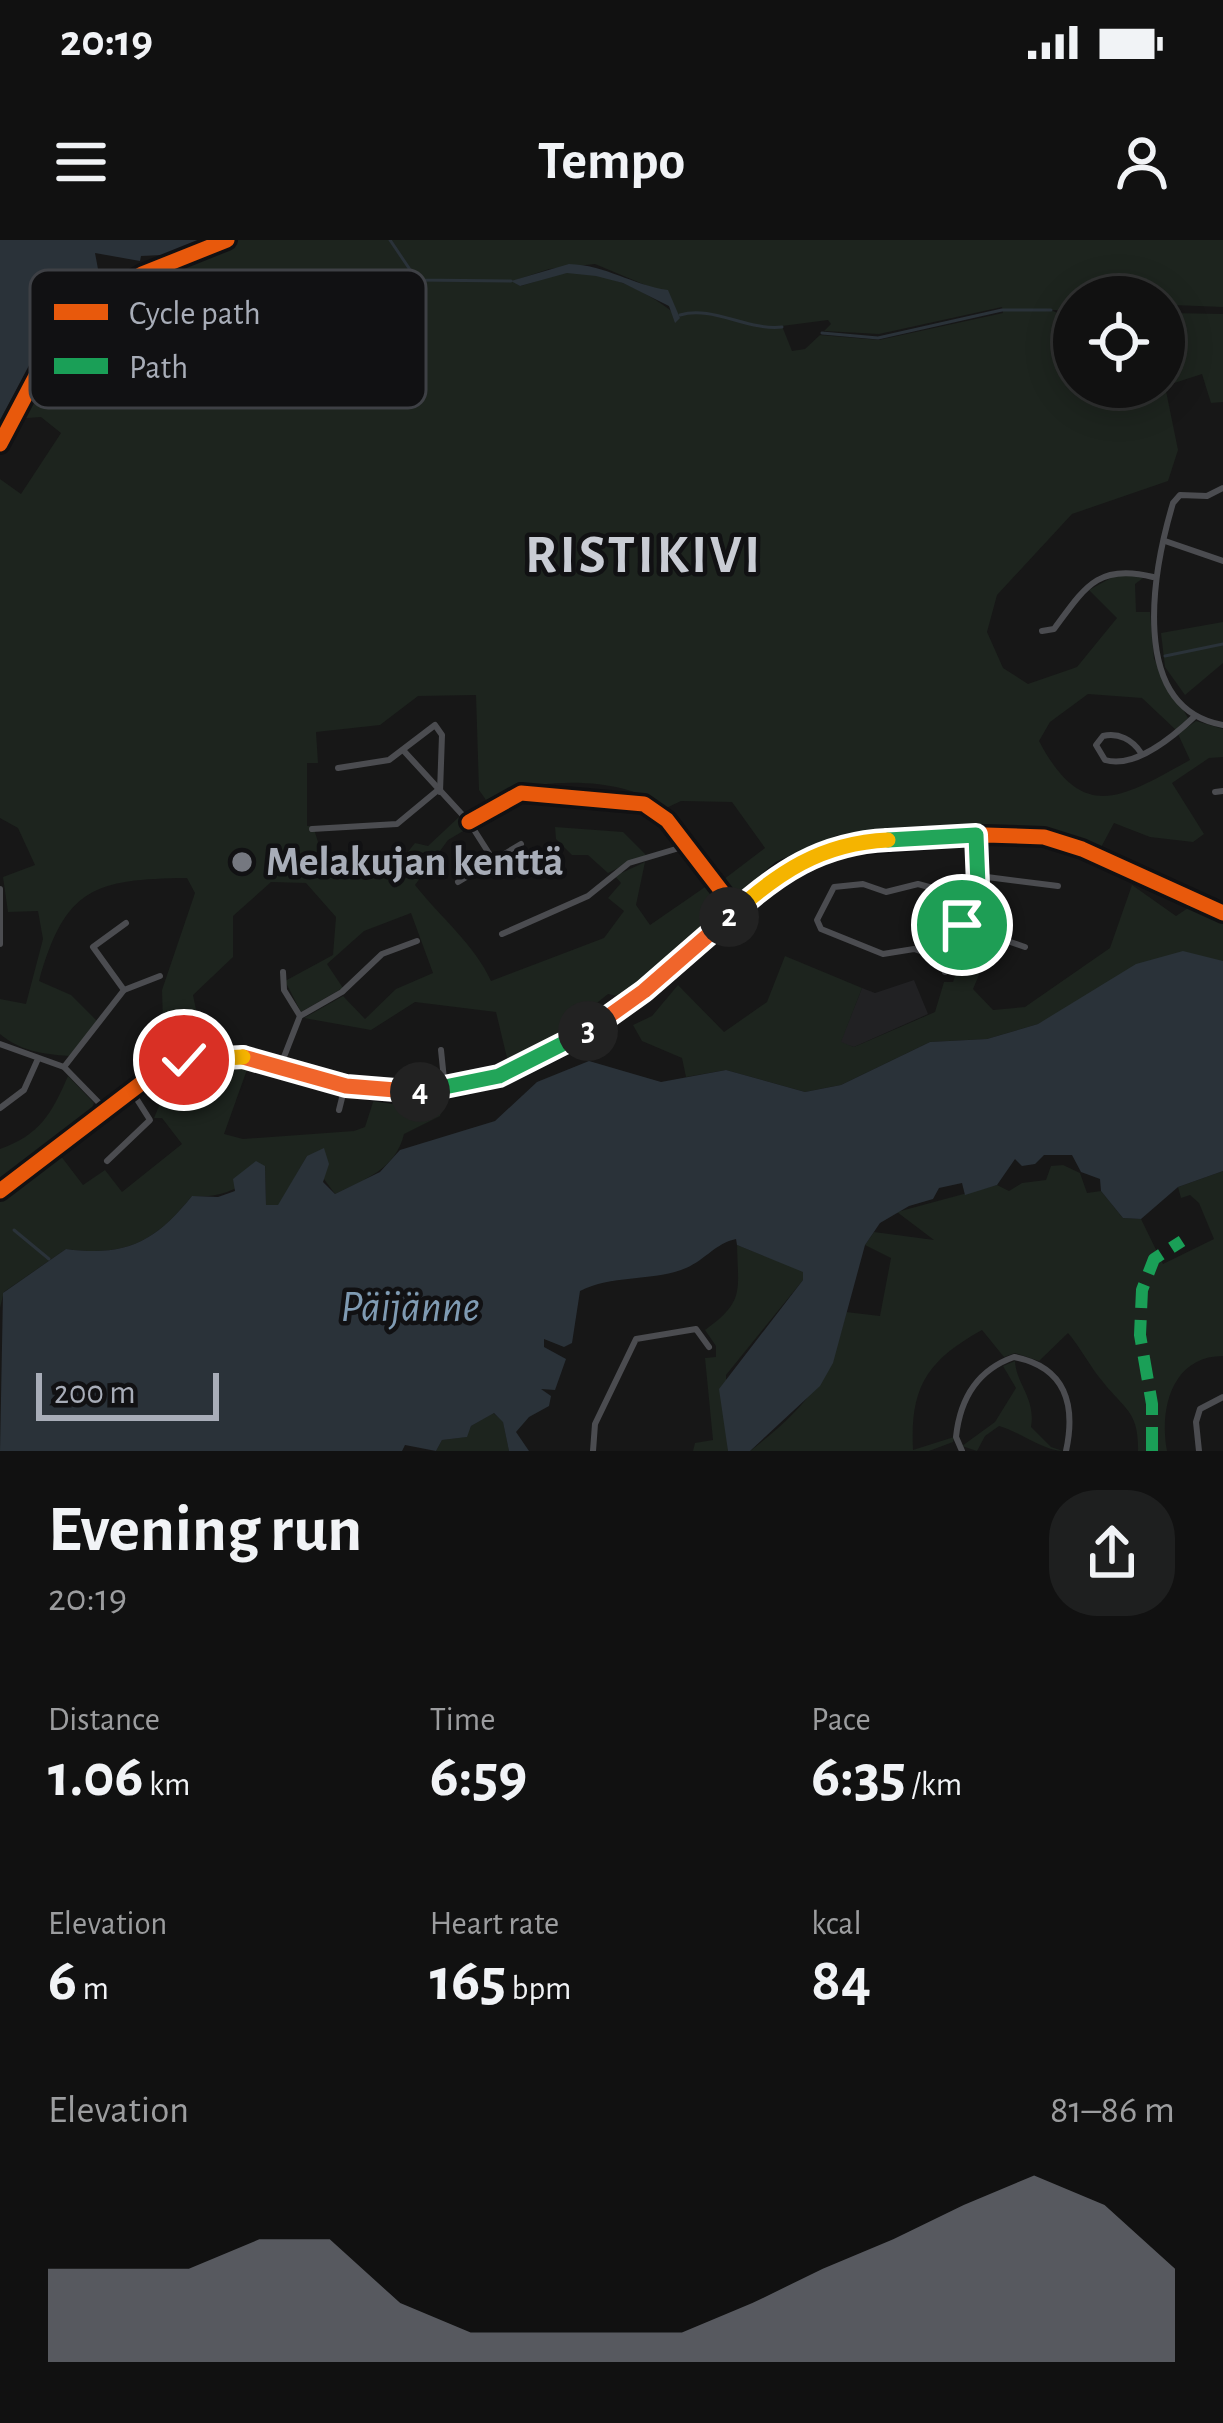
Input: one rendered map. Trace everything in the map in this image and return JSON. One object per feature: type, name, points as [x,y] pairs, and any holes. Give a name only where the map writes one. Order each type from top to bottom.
[{"type":"street","points":[[152,270],[227,240]]},
{"type":"street","points":[[0,444],[30,387]]},
{"type":"street","points":[[1223,488],[1207,496],[1180,495],[1173,503],[1153,577],[1160,668],[1195,716],[1223,725]]},
{"type":"street","points":[[1165,541],[1223,561]]},
{"type":"street","points":[[1042,631],[1054,629],[1080,595],[1109,572],[1153,577]]},
{"type":"street","points":[[1141,753],[1115,735],[1103,736],[1096,745],[1100,756],[1116,763],[1141,753],[1195,716]]},
{"type":"street","points":[[338,768],[382,762],[430,728],[440,727],[439,791]]},
{"type":"street","points":[[403,750],[469,821],[491,858]]},
{"type":"street","points":[[312,829],[397,824],[439,791]]},
{"type":"street","points":[[469,821],[521,793],[630,800],[657,812],[736,910]]},
{"type":"street","points":[[946,973],[979,876],[976,835]]},
{"type":"street","points":[[0,1191],[131,1090],[168,1067],[209,1056],[243,1057],[346,1086],[395,1093],[445,1089],[519,1068],[579,1037],[644,991],[782,871],[840,846],[1028,835],[1059,841],[1223,913]]},
{"type":"street","points":[[458,882],[521,844]]},
{"type":"street","points":[[502,934],[588,896],[629,863],[686,846]]},
{"type":"street","points":[[979,876],[1058,886]]},
{"type":"street","points":[[948,960],[914,949],[884,954],[820,929],[817,920],[834,886],[863,884],[886,892],[917,884],[973,898]]},
{"type":"street","points":[[0,889],[0,944]]},
{"type":"street","points":[[124,990],[93,947],[126,923]]},
{"type":"street","points":[[962,925],[1025,947]]},
{"type":"street","points":[[280,1067],[301,1016],[343,992],[382,954],[417,941]]},
{"type":"street","points":[[283,972],[284,990],[301,1016]]},
{"type":"street","points":[[64,1067],[124,990],[160,976]]},
{"type":"street","points":[[0,1044],[64,1067],[105,1109]]},
{"type":"street","points":[[441,1050],[445,1089]]},
{"type":"street","points":[[0,1108],[24,1090],[37,1061]]},
{"type":"street","points":[[339,1110],[346,1086]]},
{"type":"street","points":[[107,1161],[150,1120],[131,1090]]},
{"type":"street","points":[[592,1451],[595,1424],[636,1339],[696,1329],[709,1347]]},
{"type":"street","points":[[962,1451],[957,1429],[968,1393],[986,1370],[1014,1357],[1042,1368],[1064,1390],[1073,1420],[1066,1451]]},
{"type":"street","points":[[1199,1451],[1196,1422],[1200,1409],[1223,1397]]},
{"type":"shaded area","points":[[234,240],[1223,240],[1223,307],[1185,305],[1185,276],[1053,276],[1053,408],[1169,408],[1178,450],[1168,481],[1072,514],[997,595],[987,632],[1003,668],[1028,684],[1077,667],[1117,618],[1089,590],[1120,573],[1143,578],[1135,584],[1136,612],[1150,612],[1154,659],[1188,718],[1176,730],[1142,698],[1088,694],[1050,722],[1039,741],[1071,784],[1088,794],[1105,796],[1143,785],[1190,760],[1178,734],[1196,721],[1223,729],[1223,757],[1209,758],[1172,783],[1204,834],[1193,842],[1150,837],[1114,823],[1098,853],[1062,835],[1032,828],[968,825],[896,830],[809,849],[740,896],[719,883],[765,848],[732,802],[681,801],[664,809],[627,790],[577,783],[527,787],[486,800],[479,790],[476,695],[418,696],[380,725],[316,732],[318,763],[307,763],[307,826],[313,826],[323,858],[407,853],[415,843],[428,846],[460,816],[470,827],[448,840],[415,885],[466,943],[491,981],[604,938],[624,911],[608,898],[621,883],[615,876],[645,862],[636,905],[650,925],[708,885],[719,912],[627,998],[608,994],[567,1027],[508,1062],[496,1012],[415,1002],[371,1030],[304,1018],[343,996],[365,1019],[396,989],[433,973],[411,913],[364,931],[327,964],[343,988],[301,1012],[285,981],[333,955],[336,917],[306,883],[271,882],[233,916],[233,957],[193,995],[203,1044],[164,1055],[162,990],[195,893],[187,878],[128,881],[88,895],[73,908],[60,926],[39,981],[71,995],[98,1022],[69,1056],[41,1053],[0,1034],[0,999],[26,1004],[43,939],[38,911],[8,912],[3,877],[35,865],[18,828],[0,818],[0,479],[21,494],[61,433],[41,417],[0,420],[24,376],[30,377],[30,408],[426,408],[426,270],[166,270]],"holes":[[[595,264],[650,287],[680,318],[641,292],[597,276],[561,273],[520,286],[513,281],[549,269]],[[1002,307],[1003,313],[879,340],[820,335],[805,349],[792,351],[782,326],[828,320],[831,324],[824,331],[879,334]]]},
{"type":"shaded area","points":[[1185,313],[1223,314],[1223,402],[1211,403],[1202,374],[1185,380]]},
{"type":"shaded area","points":[[1223,622],[1223,663],[1185,695],[1165,667],[1161,633]]},
{"type":"shaded area","points":[[555,827],[623,832],[646,855],[608,873],[588,855],[572,855],[556,839]]},
{"type":"shaded area","points":[[1132,885],[1176,916],[1191,906],[1223,917],[1223,961],[1071,1007],[1038,1024],[987,1039],[930,1042],[841,1085],[805,1092],[726,1070],[686,1077],[682,1058],[642,1041],[633,1025],[652,1016],[678,985],[724,1032],[767,1002],[785,956],[862,988],[841,1042],[854,1047],[935,1012],[944,982],[953,982],[971,931],[994,940],[973,989],[993,1010],[1025,1007],[1110,948]]},
{"type":"shaded area","points":[[914,980],[928,1014],[854,1047],[840,1043],[862,988],[875,993]]},
{"type":"shaded area","points":[[209,1060],[249,1064],[224,1134],[243,1139],[354,1131],[365,1127],[375,1096],[447,1093],[440,1116],[404,1134],[386,1165],[357,1184],[335,1194],[307,1156],[279,1205],[266,1206],[265,1166],[232,1190],[192,1196],[165,1225],[138,1243],[106,1251],[66,1249],[4,1292],[0,1308],[0,1199],[57,1151],[83,1185],[105,1170],[122,1192],[182,1144],[162,1118],[154,1118],[175,1068]]},
{"type":"shaded area","points":[[68,1076],[94,1103],[88,1118],[0,1185],[0,1149],[43,1121]]},
{"type":"shaded area","points":[[1063,1165],[1080,1173],[1087,1193],[1101,1191],[1123,1218],[1141,1219],[1163,1264],[1214,1239],[1199,1203],[1190,1195],[1181,1198],[1178,1187],[1223,1171],[1223,1356],[1192,1365],[1173,1388],[1165,1418],[1167,1451],[1138,1451],[1129,1412],[1068,1333],[1039,1361],[1015,1353],[1004,1357],[982,1330],[935,1365],[919,1393],[913,1450],[954,1437],[953,1442],[929,1451],[750,1451],[813,1391],[833,1356],[846,1312],[880,1316],[891,1258],[865,1245],[874,1232],[934,1240],[897,1212],[997,1185],[1009,1191],[1022,1183],[1046,1180],[1051,1166]]},
{"type":"shaded area","points":[[737,1245],[803,1271],[803,1280],[726,1375],[728,1451],[693,1451],[695,1443],[713,1440],[705,1358],[716,1357],[716,1346],[705,1330],[733,1302]]},
{"type":"shaded area","points":[[1015,1361],[1031,1408],[1031,1427],[1051,1447],[1063,1451],[1048,1448],[999,1426],[985,1436],[977,1451],[962,1446],[995,1422],[1016,1388],[1003,1366]]},
{"type":"shaded area","points":[[493,1413],[503,1421],[509,1451],[436,1451],[442,1440],[466,1437],[471,1426]]},
{"type":"water","points":[[0,240],[199,240],[162,255],[141,256],[140,261],[95,253],[97,270],[30,270],[30,377],[24,376],[0,420]]},
{"type":"water","points":[[569,264],[668,290],[680,318],[675,323],[669,306],[623,283],[596,276],[567,273],[520,286],[511,281]]},
{"type":"water","name":"Päijänne","points":[[1183,951],[1223,961],[1223,1171],[1178,1187],[1141,1219],[1123,1218],[1101,1191],[1100,1179],[1081,1172],[1072,1155],[1044,1155],[1035,1164],[1022,1166],[1015,1159],[997,1185],[965,1195],[962,1183],[939,1188],[933,1199],[880,1223],[865,1245],[833,1363],[820,1386],[750,1451],[728,1451],[719,1389],[803,1280],[803,1272],[737,1245],[736,1239],[673,1272],[606,1282],[580,1291],[572,1343],[564,1347],[544,1339],[544,1347],[566,1359],[555,1390],[541,1389],[551,1396],[549,1406],[529,1417],[516,1432],[529,1451],[509,1451],[503,1422],[494,1413],[471,1426],[467,1437],[442,1440],[436,1451],[405,1445],[402,1451],[0,1451],[3,1293],[66,1249],[106,1251],[138,1243],[165,1225],[192,1196],[218,1197],[235,1191],[233,1179],[256,1161],[265,1166],[266,1205],[278,1205],[307,1156],[324,1148],[329,1164],[323,1182],[335,1194],[380,1172],[400,1150],[495,1121],[537,1082],[589,1061],[661,1082],[726,1070],[805,1092],[841,1085],[930,1042],[987,1039],[1038,1024],[1136,964]]},
{"type":"waterway","points":[[390,240],[410,270]]},
{"type":"waterway","points":[[426,280],[511,281]]},
{"type":"waterway","points":[[822,333],[878,338],[1002,310],[1051,310]]},
{"type":"waterway","points":[[680,315],[705,313],[782,327]]},
{"type":"waterway","points":[[1165,656],[1223,644]]},
{"type":"waterway","points":[[14,1230],[49,1259]]},
{"type":"marked path","points":[[1152,1451],[1152,1404],[1140,1335],[1142,1290],[1154,1259],[1182,1241]]},
{"type":"cycle path","points":[[152,270],[227,240]]},
{"type":"cycle path","points":[[0,444],[30,387]]},
{"type":"cycle path","points":[[469,822],[521,793],[644,804],[667,820],[736,910]]},
{"type":"cycle path","points":[[0,1191],[152,1075],[184,1060],[243,1057],[345,1086],[395,1093],[458,1087],[519,1068],[579,1037],[630,1002],[782,871],[840,846],[986,835],[1044,837],[1082,849],[1223,913]]},
{"type":"place","name":"Melakujan kenttä","points":[[242,862]]},
{"type":"district","name":"RISTIKIVI","points":[[644,556]]},
{"type":"route","points":[[184,1060],[243,1057],[384,1092],[445,1089],[499,1076],[545,1056],[609,1018],[782,871],[825,850],[868,841],[976,835],[978,885],[962,925]]}]
